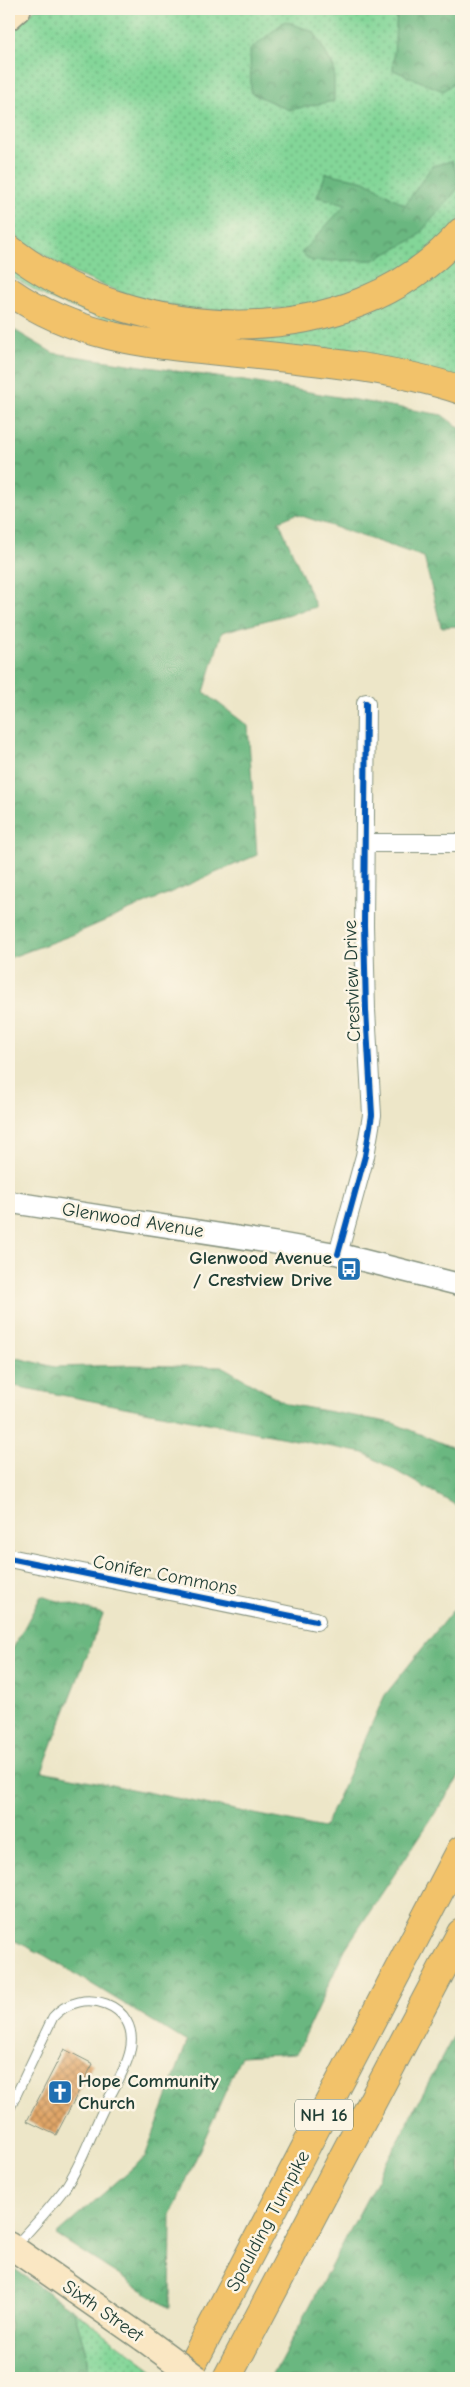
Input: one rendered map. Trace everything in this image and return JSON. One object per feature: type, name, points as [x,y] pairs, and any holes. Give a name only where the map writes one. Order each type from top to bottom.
[{"type":"highway","points":[[9,249],[24,261],[66,285],[126,308],[187,321],[251,324],[285,322],[368,301],[412,277],[432,262],[461,232]]},
{"type":"highway","points":[[9,291],[65,323],[113,338],[379,371],[432,380],[461,390]]},
{"type":"highway","name":"Spaulding Turnpike","points":[[185,2378],[461,1850]]},
{"type":"highway","name":"Spaulding Turnpike","points":[[227,2378],[461,1933]]},
{"type":"main road","points":[[9,17],[18,9]]},
{"type":"main road","name":"Sixth Street","points":[[11,2246],[197,2378]]},
{"type":"street","name":"Crestview Drive","points":[[338,1254],[366,1156],[372,1115],[366,1010],[366,703]]},
{"type":"street","points":[[365,843],[461,843]]},
{"type":"street","name":"Glenwood Avenue","points":[[9,1202],[135,1220],[338,1254],[461,1286]]},
{"type":"street","name":"Conifer Commons","points":[[9,1558],[316,1622]]},
{"type":"lane","points":[[9,2110],[52,2018],[59,2010],[70,2004],[90,2000],[114,2008],[125,2016],[131,2027],[130,2052],[65,2188],[11,2246]]},
{"type":"green space","points":[[35,9],[461,9],[461,218],[444,239],[408,268],[323,304],[248,312],[188,309],[130,296],[75,274],[25,244],[9,231],[9,31]]},
{"type":"green space","points":[[397,9],[461,9],[461,77],[443,91],[393,70]]},
{"type":"green space","points":[[285,21],[314,32],[334,68],[334,101],[289,110],[251,93],[250,50]]},
{"type":"green space","points":[[452,161],[461,185],[416,238],[374,260],[312,261],[301,253],[346,204],[317,197],[326,173],[365,181],[405,205],[432,166]]},
{"type":"green space","points":[[461,242],[461,383],[120,325],[50,299],[9,275],[9,260],[28,274],[282,329]]},
{"type":"green space","points":[[9,327],[53,353],[251,382],[442,415],[461,429],[461,626],[441,627],[424,557],[296,514],[279,521],[316,607],[222,632],[204,692],[248,726],[257,855],[72,935],[9,958]]},
{"type":"green space","points":[[9,1356],[55,1367],[132,1365],[223,1367],[287,1404],[393,1423],[461,1451],[461,1508],[364,1453],[9,1385]]},
{"type":"green space","points":[[41,1596],[103,1614],[42,1771],[324,1828],[385,1695],[461,1600],[461,1774],[345,1949],[297,2053],[241,2056],[171,2215],[170,2308],[56,2235],[145,2157],[187,2042],[44,1955],[9,1938],[9,1656]]},
{"type":"green space","points":[[461,2022],[461,2378],[278,2378],[273,2375]]},
{"type":"green space","points":[[9,2265],[74,2311],[88,2360],[88,2378],[9,2378]]},
{"type":"green space","points":[[74,2311],[164,2378],[88,2378],[88,2360]]},
{"type":"building","name":"Hope Community Church","points":[[64,2049],[93,2064],[56,2135],[27,2121]]},
{"type":"cycle path","points":[[338,1254],[365,1156],[372,1115],[366,1010],[364,925],[366,703]]},
{"type":"cycle path","points":[[9,1558],[316,1621]]},
{"type":"place","name":"Glenwood Avenue / Crestview Drive","points":[[349,1269]]},
{"type":"place","name":"Hope Community Church","points":[[60,2092]]}]
